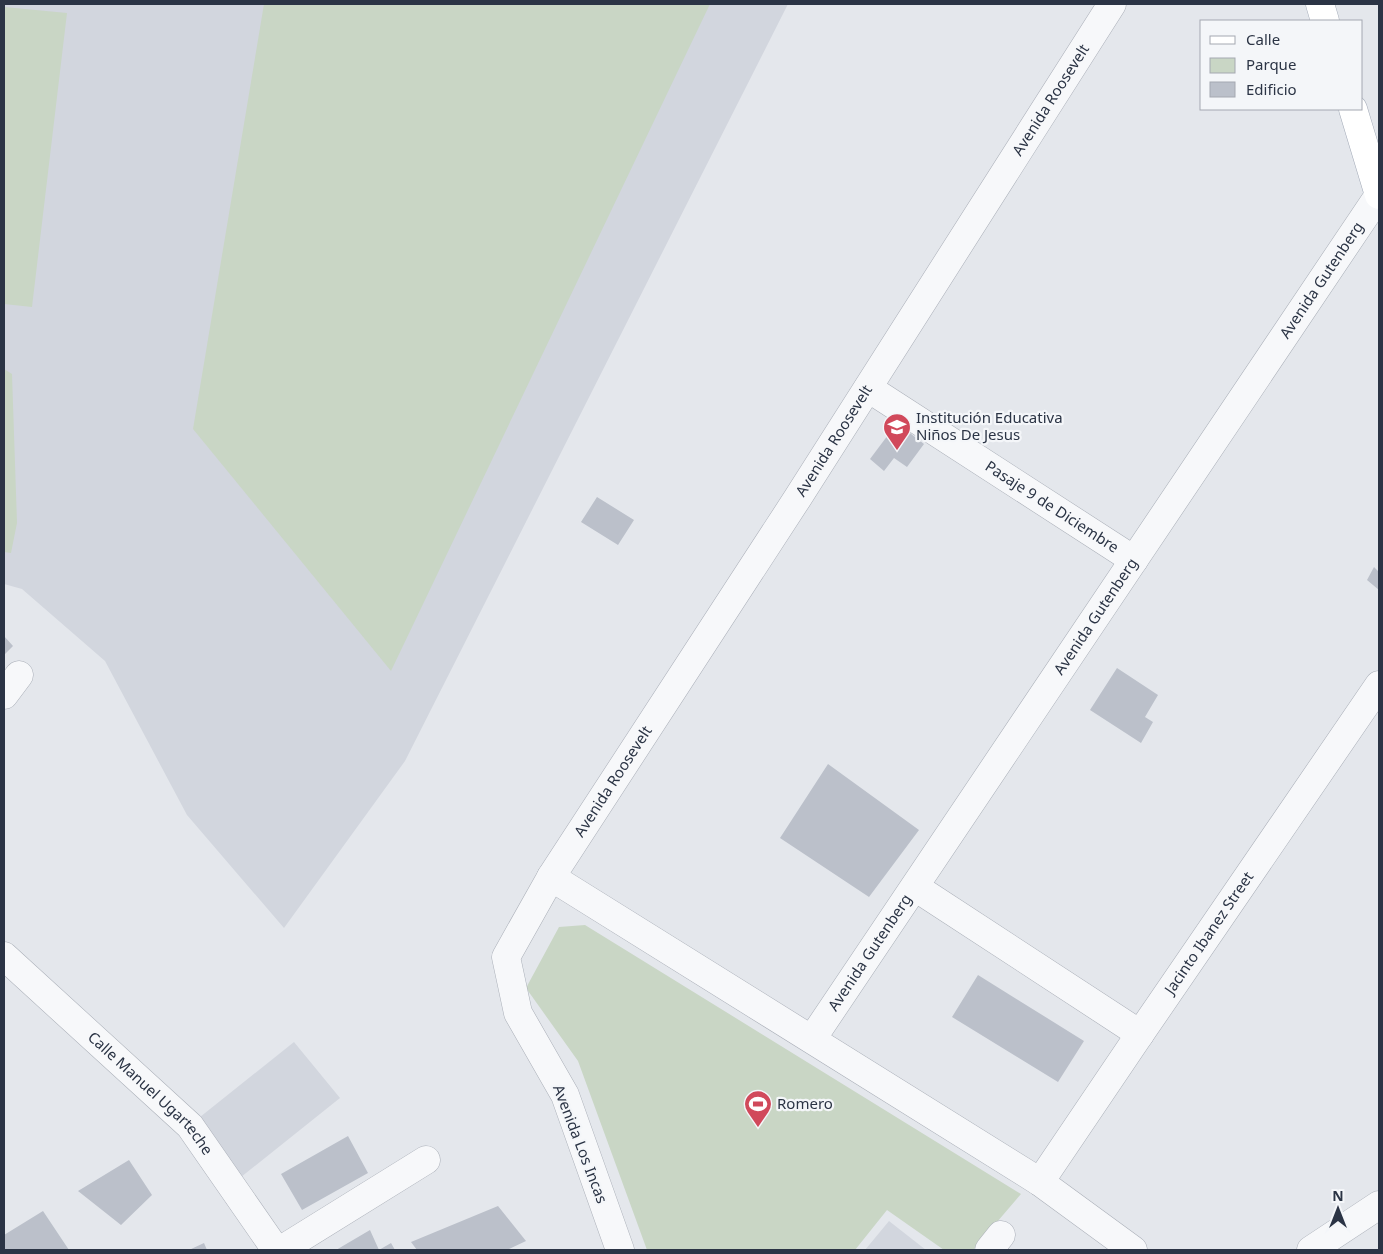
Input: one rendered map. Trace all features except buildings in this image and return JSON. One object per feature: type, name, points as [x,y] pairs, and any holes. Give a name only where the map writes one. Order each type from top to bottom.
[{"type":"main road","points":[[1320,4],[1326,20]]},
{"type":"main road","points":[[1353,110],[1379,195]]},
{"type":"street","name":"Avenida Roosevelt","points":[[551,877],[868,388],[1112,4]]},
{"type":"street","name":"Avenida Gutenberg","points":[[812,1039],[1379,195]]},
{"type":"street","name":"Pasaje 9 de Diciembre","points":[[868,388],[1134,560]]},
{"type":"street","name":"Jacinto Ibanez Street","points":[[1040,1182],[1379,685]]},
{"type":"street","points":[[551,877],[1040,1182],[1132,1250]]},
{"type":"street","name":"Avenida Los Incas","points":[[551,877],[506,957],[518,1013],[565,1095],[620,1250]]},
{"type":"street","points":[[915,887],[1140,1034]]},
{"type":"street","name":"Calle Manuel Ugarteche","points":[[4,956],[190,1126],[276,1250]]},
{"type":"street","points":[[282,1250],[426,1160]]},
{"type":"street","points":[[1312,1250],[1379,1205]]},
{"type":"shaded area","points":[[4,4],[788,4],[405,761],[284,928],[187,815],[105,661],[22,589],[4,584]]},
{"type":"shaded area","points":[[294,1042],[340,1098],[241,1177],[195,1121]]},
{"type":"shaded area","points":[[889,1221],[926,1250],[865,1250]]},
{"type":"green space","points":[[264,4],[710,4],[391,671],[193,429]]},
{"type":"green space","points":[[4,7],[67,13],[32,307],[4,304]]},
{"type":"green space","points":[[4,369],[12,374],[17,523],[11,553],[4,552]]},
{"type":"green space","name":"Romero","points":[[585,925],[1021,1194],[973,1250],[944,1250],[887,1210],[855,1250],[647,1250],[578,1061],[526,988],[559,927]]},
{"type":"place","name":"Institución Educativa Niños De Jesus","points":[[897,451]]},
{"type":"place","name":"Romero","points":[[758,1128]]}]
